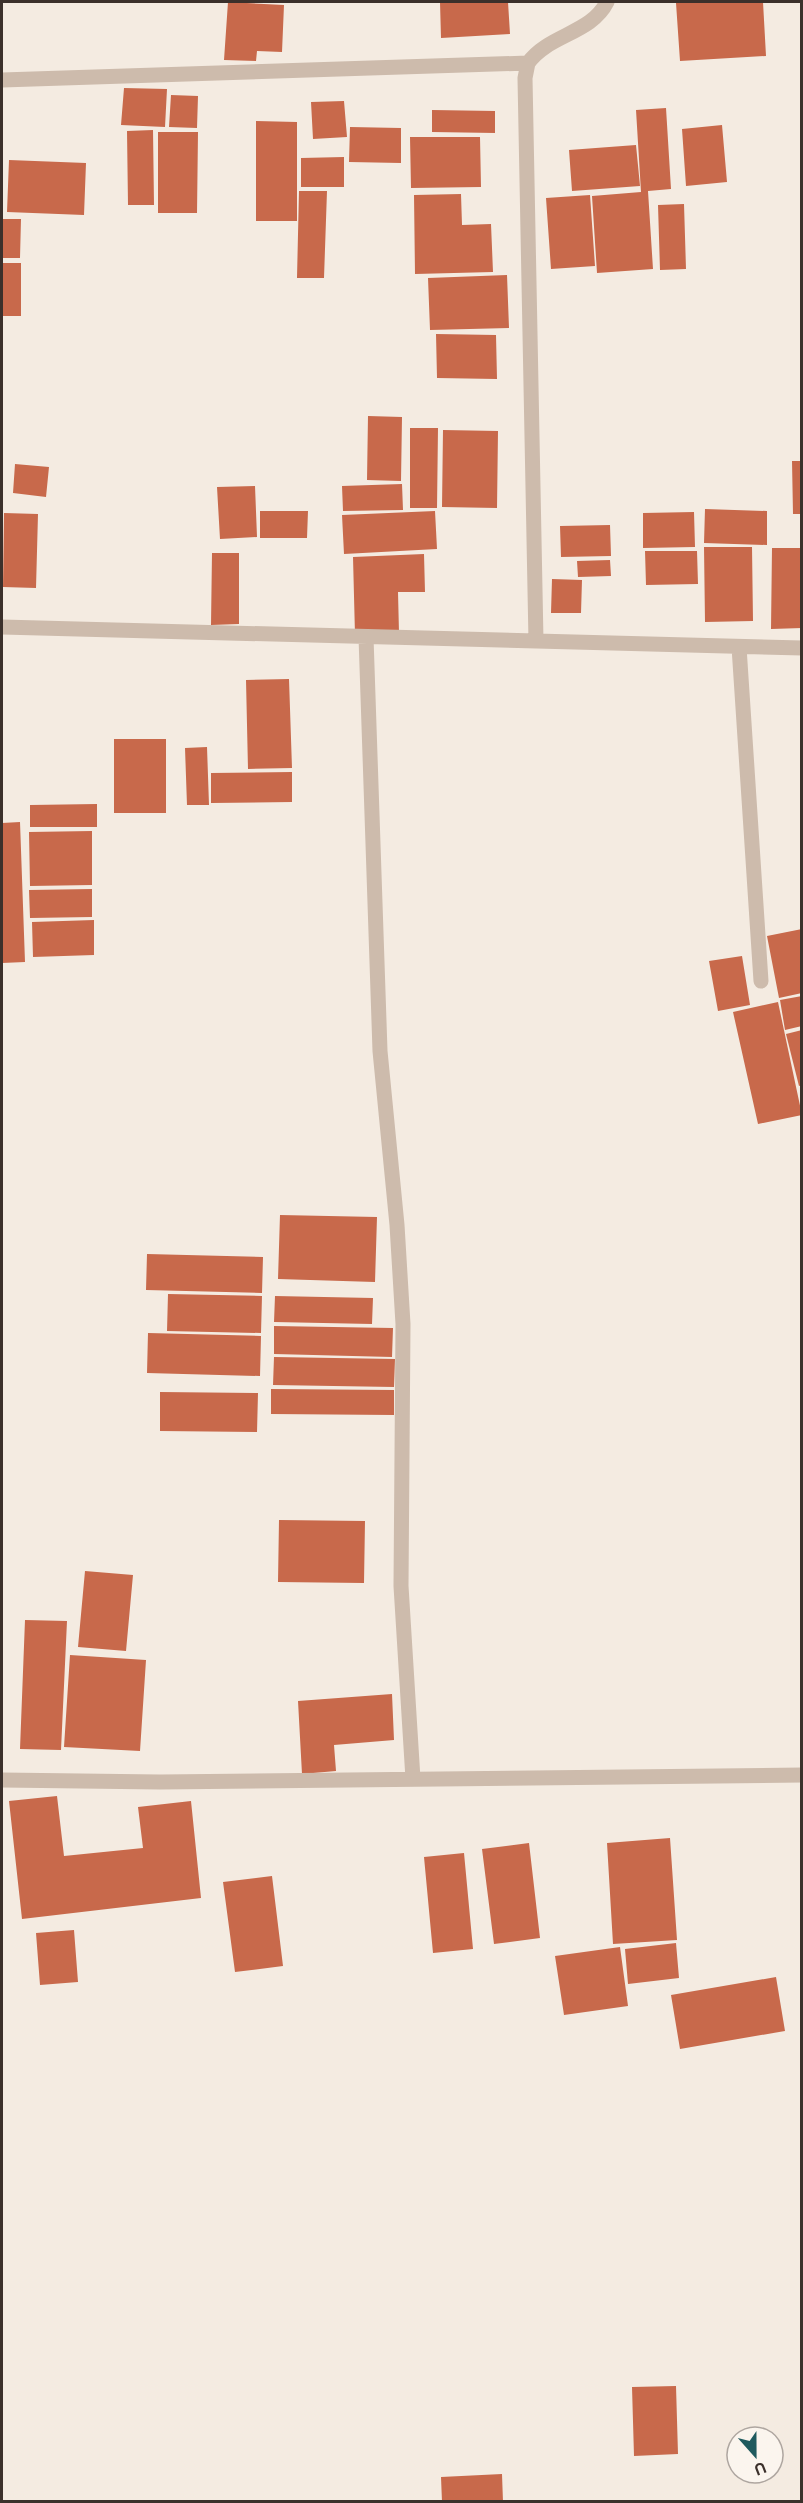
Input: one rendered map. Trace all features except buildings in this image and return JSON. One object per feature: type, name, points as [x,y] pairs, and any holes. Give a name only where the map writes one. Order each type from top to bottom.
[{"type":"street","points":[[536,641],[526,90],[528,63],[538,50],[591,23],[607,2]]},
{"type":"street","points":[[2,80],[528,63]]},
{"type":"street","points":[[2,627],[801,648]]},
{"type":"street","points":[[366,637],[380,1051],[397,1225],[403,1324],[401,1586],[413,1779]]},
{"type":"street","points":[[739,647],[761,981]]},
{"type":"street","points":[[2,1780],[801,1775]]}]
